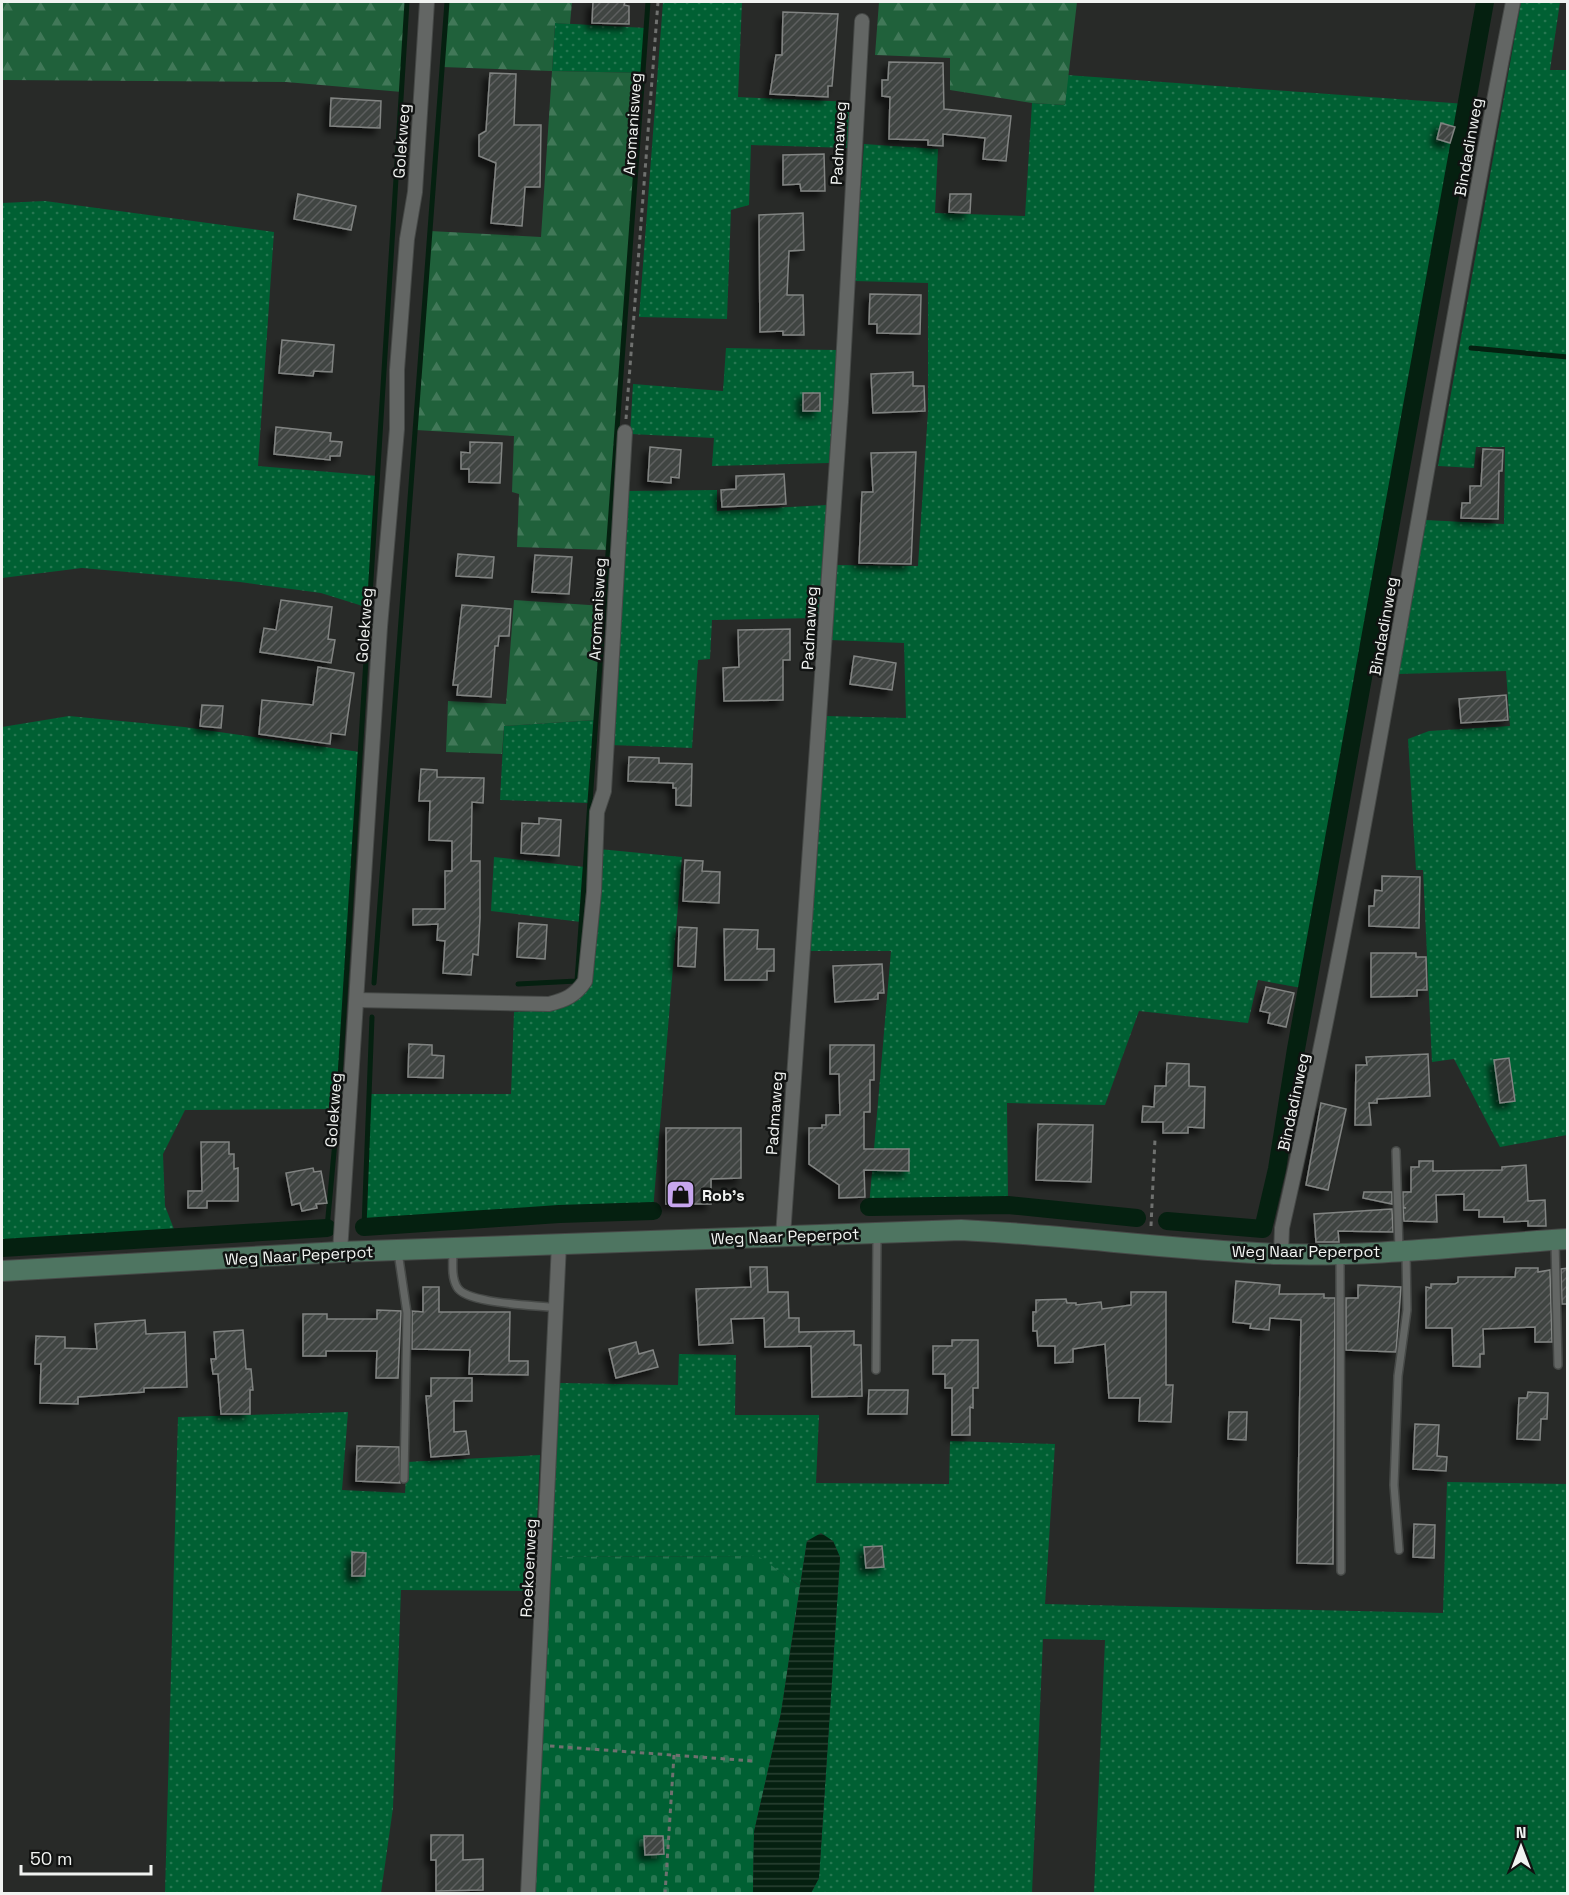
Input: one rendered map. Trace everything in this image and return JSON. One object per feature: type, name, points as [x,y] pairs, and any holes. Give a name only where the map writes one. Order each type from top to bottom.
[{"type":"street","name":"Golekweg","points":[[340,1252],[380,627],[397,429],[397,370],[407,239],[415,192],[427,2]]},
{"type":"street","name":"Bindadinweg","points":[[1281,1254],[1282,1228],[1319,1065],[1363,837],[1513,2]]},
{"type":"street","name":"Padmaweg","points":[[783,1236],[842,402],[862,21]]},
{"type":"street","name":"Aromanisweg","points":[[357,1000],[549,1004],[565,1000],[577,993],[585,981],[594,892],[597,812],[604,791],[625,432]]},
{"type":"street","name":"Weg Naar Peperpot","points":[[2,1271],[340,1252],[961,1230],[1281,1254],[1403,1250],[1561,1240]]},
{"type":"street","name":"Roekoenweg","points":[[528,1893],[559,1244]]},
{"type":"lane","points":[[1396,1151],[1407,1310],[1398,1377],[1394,1485],[1399,1550]]},
{"type":"lane","points":[[876,1370],[877,1233]]},
{"type":"lane","points":[[1558,1365],[1561,1240]]},
{"type":"lane","points":[[453,1248],[455,1286],[462,1294],[479,1299],[556,1308]]},
{"type":"lane","points":[[397,1250],[407,1313],[404,1479]]},
{"type":"lane","points":[[1340,1252],[1341,1571]]},
{"type":"path","name":"Aromanisweg","points":[[625,432],[658,2]]},
{"type":"path","points":[[1151,1243],[1155,1139]]},
{"type":"path","points":[[536,1745],[753,1761]]},
{"type":"path","points":[[665,1893],[674,1755]]},
{"type":"green space","points":[[2,2],[407,2],[402,92],[286,82],[2,80]]},
{"type":"green space","points":[[447,2],[572,2],[570,24],[555,23],[552,71],[442,67]]},
{"type":"green space","points":[[663,2],[742,2],[738,97],[853,102],[849,148],[751,145],[749,205],[731,210],[727,319],[639,317]]},
{"type":"green space","points":[[879,2],[1077,2],[1065,105],[1032,103],[950,90],[950,58],[875,55]]},
{"type":"green space","points":[[1521,2],[1560,2],[1550,70],[1568,70],[1567,1135],[1500,1147],[1454,1059],[1432,1062],[1423,870],[1416,870],[1408,739],[1429,731],[1510,726],[1506,671],[1398,674],[1425,520],[1504,524],[1505,447],[1476,447],[1474,468],[1438,466]]},
{"type":"green space","points":[[555,23],[646,28],[643,73],[552,71]]},
{"type":"green space","points":[[552,71],[643,73],[608,550],[517,547],[519,494],[512,492],[514,436],[416,430],[430,231],[541,237]]},
{"type":"green space","points":[[1067,75],[1466,104],[1307,989],[1258,980],[1248,1023],[1139,1011],[1105,1105],[1007,1103],[1008,1205],[869,1207],[891,951],[807,951],[825,716],[906,718],[904,643],[830,640],[834,565],[918,566],[928,411],[928,283],[854,281],[864,144],[938,149],[935,213],[1025,216],[1032,103],[1065,105]]},
{"type":"green space","points":[[45,201],[274,232],[258,466],[378,476],[369,608],[321,593],[240,582],[82,568],[2,578],[2,203]]},
{"type":"green space","points":[[726,348],[837,350],[829,463],[712,466],[714,438],[630,434],[633,384],[723,391]]},
{"type":"green space","points":[[717,490],[717,511],[827,505],[820,618],[712,620],[710,659],[698,660],[692,748],[610,745],[625,491]]},
{"type":"green space","points":[[514,600],[604,606],[595,720],[504,726],[502,754],[446,752],[448,701],[506,704]]},
{"type":"green space","points":[[69,716],[184,727],[360,752],[338,1109],[185,1110],[163,1154],[165,1206],[177,1237],[2,1248],[2,727]]},
{"type":"green space","points":[[595,720],[589,803],[500,800],[504,726]]},
{"type":"green space","points":[[599,849],[682,857],[653,1211],[559,1214],[364,1227],[369,1094],[511,1094],[514,1012],[547,1010],[581,995]]},
{"type":"green space","points":[[494,857],[585,867],[581,922],[491,911]]},
{"type":"green space","points":[[679,1354],[736,1355],[735,1415],[819,1415],[816,1483],[949,1484],[950,1441],[1055,1444],[1045,1604],[1443,1613],[1447,1482],[1567,1484],[1567,1893],[1094,1893],[1105,1640],[1043,1639],[1032,1893],[811,1893],[819,1878],[840,1558],[833,1541],[807,1541],[800,1586],[757,1556],[552,1557],[559,1383],[678,1385]]},
{"type":"green space","points":[[348,1412],[342,1490],[405,1493],[407,1462],[540,1455],[534,1591],[401,1590],[393,1808],[381,1893],[165,1894],[178,1417]]},
{"type":"green space","points":[[758,1556],[800,1586],[781,1713],[754,1832],[753,1893],[534,1894],[552,1557]]},
{"type":"shaded area","points":[[821,1533],[833,1541],[840,1557],[819,1878],[811,1893],[753,1893],[754,1832],[781,1713],[807,1541]]},
{"type":"building","points":[[593,2],[625,2],[624,5],[629,6],[629,24],[592,23]]},
{"type":"building","points":[[783,12],[838,14],[832,86],[828,86],[828,97],[770,94],[776,55],[782,55]]},
{"type":"building","points":[[889,62],[943,63],[944,109],[1011,116],[1006,161],[983,159],[985,138],[943,134],[943,146],[928,145],[928,140],[889,139],[890,97],[882,96],[882,80],[888,80]]},
{"type":"building","points":[[490,73],[516,74],[514,125],[541,125],[540,187],[525,187],[522,226],[491,223],[496,163],[479,156],[479,135],[486,131]]},
{"type":"building","points":[[331,98],[381,101],[380,128],[330,126]]},
{"type":"building","points":[[1441,123],[1455,127],[1450,143],[1437,139]]},
{"type":"building","points":[[824,154],[825,191],[801,191],[800,184],[783,185],[783,155]]},
{"type":"building","points":[[298,194],[356,206],[351,230],[294,219]]},
{"type":"building","points":[[950,194],[971,194],[970,213],[949,212]]},
{"type":"building","points":[[803,213],[804,250],[789,251],[787,295],[803,295],[804,335],[783,335],[783,331],[760,332],[759,215]]},
{"type":"building","points":[[870,294],[921,295],[920,334],[877,333],[877,324],[869,324]]},
{"type":"building","points":[[282,340],[334,345],[332,372],[314,371],[313,376],[279,373]]},
{"type":"building","points":[[913,372],[913,386],[924,386],[925,411],[873,413],[871,374]]},
{"type":"building","points":[[803,393],[820,393],[820,411],[803,411]]},
{"type":"building","points":[[276,427],[331,433],[330,441],[342,442],[340,456],[330,456],[330,460],[274,454]]},
{"type":"building","points":[[470,442],[502,443],[500,483],[469,482],[469,469],[461,469],[461,452],[470,453]]},
{"type":"building","points":[[650,447],[681,450],[679,478],[671,477],[671,483],[648,481]]},
{"type":"building","points":[[1483,449],[1503,450],[1502,471],[1499,471],[1498,519],[1461,518],[1462,503],[1470,503],[1470,486],[1481,486]]},
{"type":"building","points":[[916,452],[911,564],[859,563],[862,492],[873,492],[871,453]]},
{"type":"building","points":[[784,474],[786,504],[722,507],[721,490],[736,489],[736,476]]},
{"type":"building","points":[[458,554],[494,557],[492,578],[456,576]]},
{"type":"building","points":[[535,555],[572,557],[569,594],[532,592]]},
{"type":"building","points":[[281,600],[332,607],[328,639],[335,640],[331,663],[260,652],[264,628],[276,630]]},
{"type":"building","points":[[462,605],[511,609],[509,636],[499,636],[498,646],[495,646],[491,697],[457,695],[458,685],[453,685]]},
{"type":"building","points":[[790,629],[790,660],[783,660],[783,700],[724,701],[723,668],[739,667],[738,630]]},
{"type":"building","points":[[854,656],[896,663],[892,690],[850,684]]},
{"type":"building","points":[[318,667],[354,673],[345,735],[331,733],[330,744],[259,734],[262,700],[313,705]]},
{"type":"building","points":[[1506,695],[1508,720],[1461,723],[1459,699]]},
{"type":"building","points":[[202,705],[223,706],[221,728],[200,726]]},
{"type":"building","points":[[629,757],[659,758],[659,763],[692,764],[691,806],[676,805],[676,788],[673,788],[673,783],[628,781]]},
{"type":"building","points":[[421,769],[437,770],[437,777],[484,778],[483,803],[472,802],[471,861],[480,861],[480,918],[478,955],[473,954],[471,975],[443,973],[445,941],[437,940],[438,924],[413,925],[413,909],[445,909],[445,871],[452,871],[452,841],[429,840],[430,801],[419,801]]},
{"type":"building","points":[[539,818],[561,820],[559,856],[521,853],[522,823],[539,824]]},
{"type":"building","points":[[685,860],[703,861],[702,871],[720,872],[719,903],[683,901]]},
{"type":"building","points":[[1382,876],[1420,877],[1419,928],[1369,926],[1369,906],[1374,906],[1375,890],[1382,891]]},
{"type":"building","points":[[519,923],[547,925],[545,959],[517,957]]},
{"type":"building","points":[[679,927],[697,928],[695,967],[678,966]]},
{"type":"building","points":[[724,929],[758,930],[757,949],[774,949],[774,971],[767,971],[767,980],[725,980]]},
{"type":"building","points":[[1371,953],[1416,953],[1416,957],[1426,957],[1427,990],[1417,990],[1417,996],[1371,997]]},
{"type":"building","points":[[882,964],[884,993],[878,993],[878,999],[835,1002],[833,966]]},
{"type":"building","points":[[1266,987],[1294,993],[1286,1027],[1268,1023],[1270,1013],[1260,1011]]},
{"type":"building","points":[[409,1044],[432,1045],[432,1055],[444,1056],[443,1078],[408,1077]]},
{"type":"building","points":[[830,1045],[874,1045],[874,1080],[870,1080],[870,1112],[864,1112],[864,1149],[909,1149],[909,1171],[864,1170],[865,1197],[839,1198],[839,1185],[809,1164],[809,1128],[822,1128],[822,1125],[826,1125],[826,1115],[840,1115],[839,1074],[830,1074]]},
{"type":"building","points":[[1428,1054],[1430,1096],[1377,1099],[1377,1103],[1369,1103],[1371,1125],[1355,1125],[1356,1065],[1367,1065],[1366,1057]]},
{"type":"building","points":[[1509,1058],[1515,1101],[1500,1103],[1494,1060]]},
{"type":"building","points":[[1167,1063],[1189,1064],[1189,1086],[1205,1087],[1204,1128],[1188,1127],[1188,1133],[1163,1133],[1163,1122],[1142,1122],[1143,1106],[1154,1107],[1155,1086],[1166,1086]]},
{"type":"building","points":[[1321,1103],[1346,1109],[1328,1190],[1306,1185]]},
{"type":"building","points":[[1038,1124],[1093,1125],[1091,1182],[1036,1180]]},
{"type":"building","points":[[666,1128],[741,1128],[741,1178],[711,1179],[711,1204],[666,1204]]},
{"type":"building","points":[[201,1142],[229,1142],[229,1154],[234,1154],[234,1169],[238,1168],[238,1201],[207,1201],[207,1208],[188,1208],[188,1191],[202,1191]]},
{"type":"building","points":[[1419,1161],[1433,1161],[1433,1171],[1502,1170],[1502,1167],[1526,1165],[1528,1201],[1545,1200],[1546,1226],[1528,1226],[1528,1221],[1504,1222],[1504,1217],[1479,1217],[1479,1210],[1464,1210],[1464,1194],[1436,1195],[1437,1222],[1404,1221],[1403,1208],[1406,1208],[1403,1207],[1403,1192],[1411,1192],[1411,1167],[1419,1167]]},
{"type":"building","points":[[313,1168],[314,1172],[321,1171],[327,1203],[316,1204],[317,1208],[302,1211],[300,1203],[292,1205],[286,1173]]},
{"type":"building","points":[[1364,1192],[1392,1192],[1392,1204],[1363,1198]]},
{"type":"building","points":[[1392,1209],[1393,1232],[1338,1231],[1339,1242],[1316,1242],[1314,1214]]},
{"type":"building","points":[[750,1267],[767,1267],[768,1292],[788,1292],[789,1318],[799,1318],[799,1332],[854,1331],[854,1345],[861,1345],[862,1396],[812,1397],[811,1346],[765,1347],[764,1318],[731,1319],[733,1343],[699,1345],[696,1289],[751,1287]]},
{"type":"building","points":[[1516,1268],[1538,1268],[1538,1272],[1550,1270],[1552,1342],[1535,1342],[1535,1327],[1483,1329],[1484,1354],[1480,1354],[1480,1367],[1453,1366],[1452,1328],[1426,1328],[1426,1287],[1431,1288],[1431,1284],[1455,1284],[1458,1282],[1458,1277],[1515,1277]]},
{"type":"building","points":[[1568,1268],[1568,1304],[1562,1304],[1561,1269]]},
{"type":"building","points":[[1236,1281],[1280,1285],[1279,1294],[1324,1294],[1324,1298],[1335,1298],[1333,1564],[1297,1563],[1301,1320],[1270,1318],[1269,1330],[1250,1328],[1251,1324],[1233,1322]]},
{"type":"building","points":[[1358,1285],[1401,1287],[1396,1352],[1346,1350],[1346,1298],[1358,1298]]},
{"type":"building","points":[[423,1287],[439,1287],[439,1312],[510,1312],[509,1361],[528,1361],[528,1375],[469,1374],[470,1350],[412,1349],[412,1311],[423,1312]]},
{"type":"building","points":[[1131,1292],[1166,1292],[1166,1385],[1173,1385],[1171,1422],[1139,1421],[1140,1398],[1109,1398],[1105,1344],[1073,1349],[1073,1362],[1055,1363],[1055,1346],[1038,1346],[1037,1331],[1033,1331],[1033,1312],[1036,1312],[1036,1300],[1066,1299],[1067,1303],[1076,1303],[1076,1305],[1101,1302],[1102,1309],[1131,1305]]},
{"type":"building","points":[[377,1310],[401,1311],[398,1378],[376,1378],[377,1351],[326,1351],[326,1356],[303,1356],[303,1314],[327,1314],[327,1319],[377,1319]]},
{"type":"building","points":[[145,1320],[146,1334],[185,1332],[187,1387],[144,1388],[144,1392],[78,1397],[78,1404],[40,1403],[41,1364],[35,1364],[36,1336],[65,1337],[65,1348],[97,1349],[95,1324]]},
{"type":"building","points":[[243,1330],[246,1369],[251,1369],[253,1390],[250,1390],[250,1414],[221,1414],[218,1374],[213,1374],[211,1359],[216,1359],[214,1332]]},
{"type":"building","points":[[952,1340],[978,1340],[978,1388],[973,1388],[970,1435],[952,1435],[952,1388],[945,1388],[945,1374],[933,1374],[933,1346],[952,1346]]},
{"type":"building","points":[[636,1342],[639,1354],[653,1350],[658,1367],[616,1378],[609,1349]]},
{"type":"building","points":[[431,1378],[472,1378],[472,1401],[454,1401],[454,1432],[466,1431],[469,1454],[431,1457],[426,1396],[431,1396]]},
{"type":"building","points":[[869,1390],[908,1390],[907,1414],[868,1414]]},
{"type":"building","points":[[1528,1392],[1548,1393],[1547,1419],[1541,1419],[1540,1440],[1517,1439],[1519,1398],[1527,1398]]},
{"type":"building","points":[[1229,1412],[1247,1412],[1246,1440],[1228,1439]]},
{"type":"building","points":[[1415,1424],[1439,1425],[1437,1456],[1447,1457],[1446,1471],[1413,1469]]},
{"type":"building","points":[[357,1446],[399,1447],[400,1483],[356,1481]]},
{"type":"building","points":[[1414,1524],[1435,1525],[1434,1558],[1413,1557]]},
{"type":"building","points":[[882,1546],[884,1567],[866,1568],[864,1547]]},
{"type":"building","points":[[352,1552],[366,1553],[365,1576],[352,1576]]},
{"type":"building","points":[[431,1835],[463,1835],[463,1860],[483,1859],[483,1890],[436,1891],[436,1860],[431,1860]]},
{"type":"building","points":[[644,1836],[663,1836],[664,1854],[645,1855]]},
{"type":"waterway","points":[[327,1228],[338,1109],[407,2]]},
{"type":"waterway","points":[[374,983],[447,2]]},
{"type":"waterway","points":[[518,984],[577,981],[648,2]]},
{"type":"waterway","points":[[1167,1221],[1263,1229],[1277,1169],[1296,1049],[1485,2]]},
{"type":"waterway","points":[[1471,348],[1568,357]]},
{"type":"waterway","points":[[364,1227],[372,1017]]},
{"type":"waterway","points":[[869,1207],[1008,1205],[1137,1218]]},
{"type":"waterway","points":[[364,1227],[559,1214],[653,1211]]},
{"type":"waterway","points":[[2,1248],[327,1228]]},
{"type":"place","name":"Rob's","points":[[681,1195]]}]
